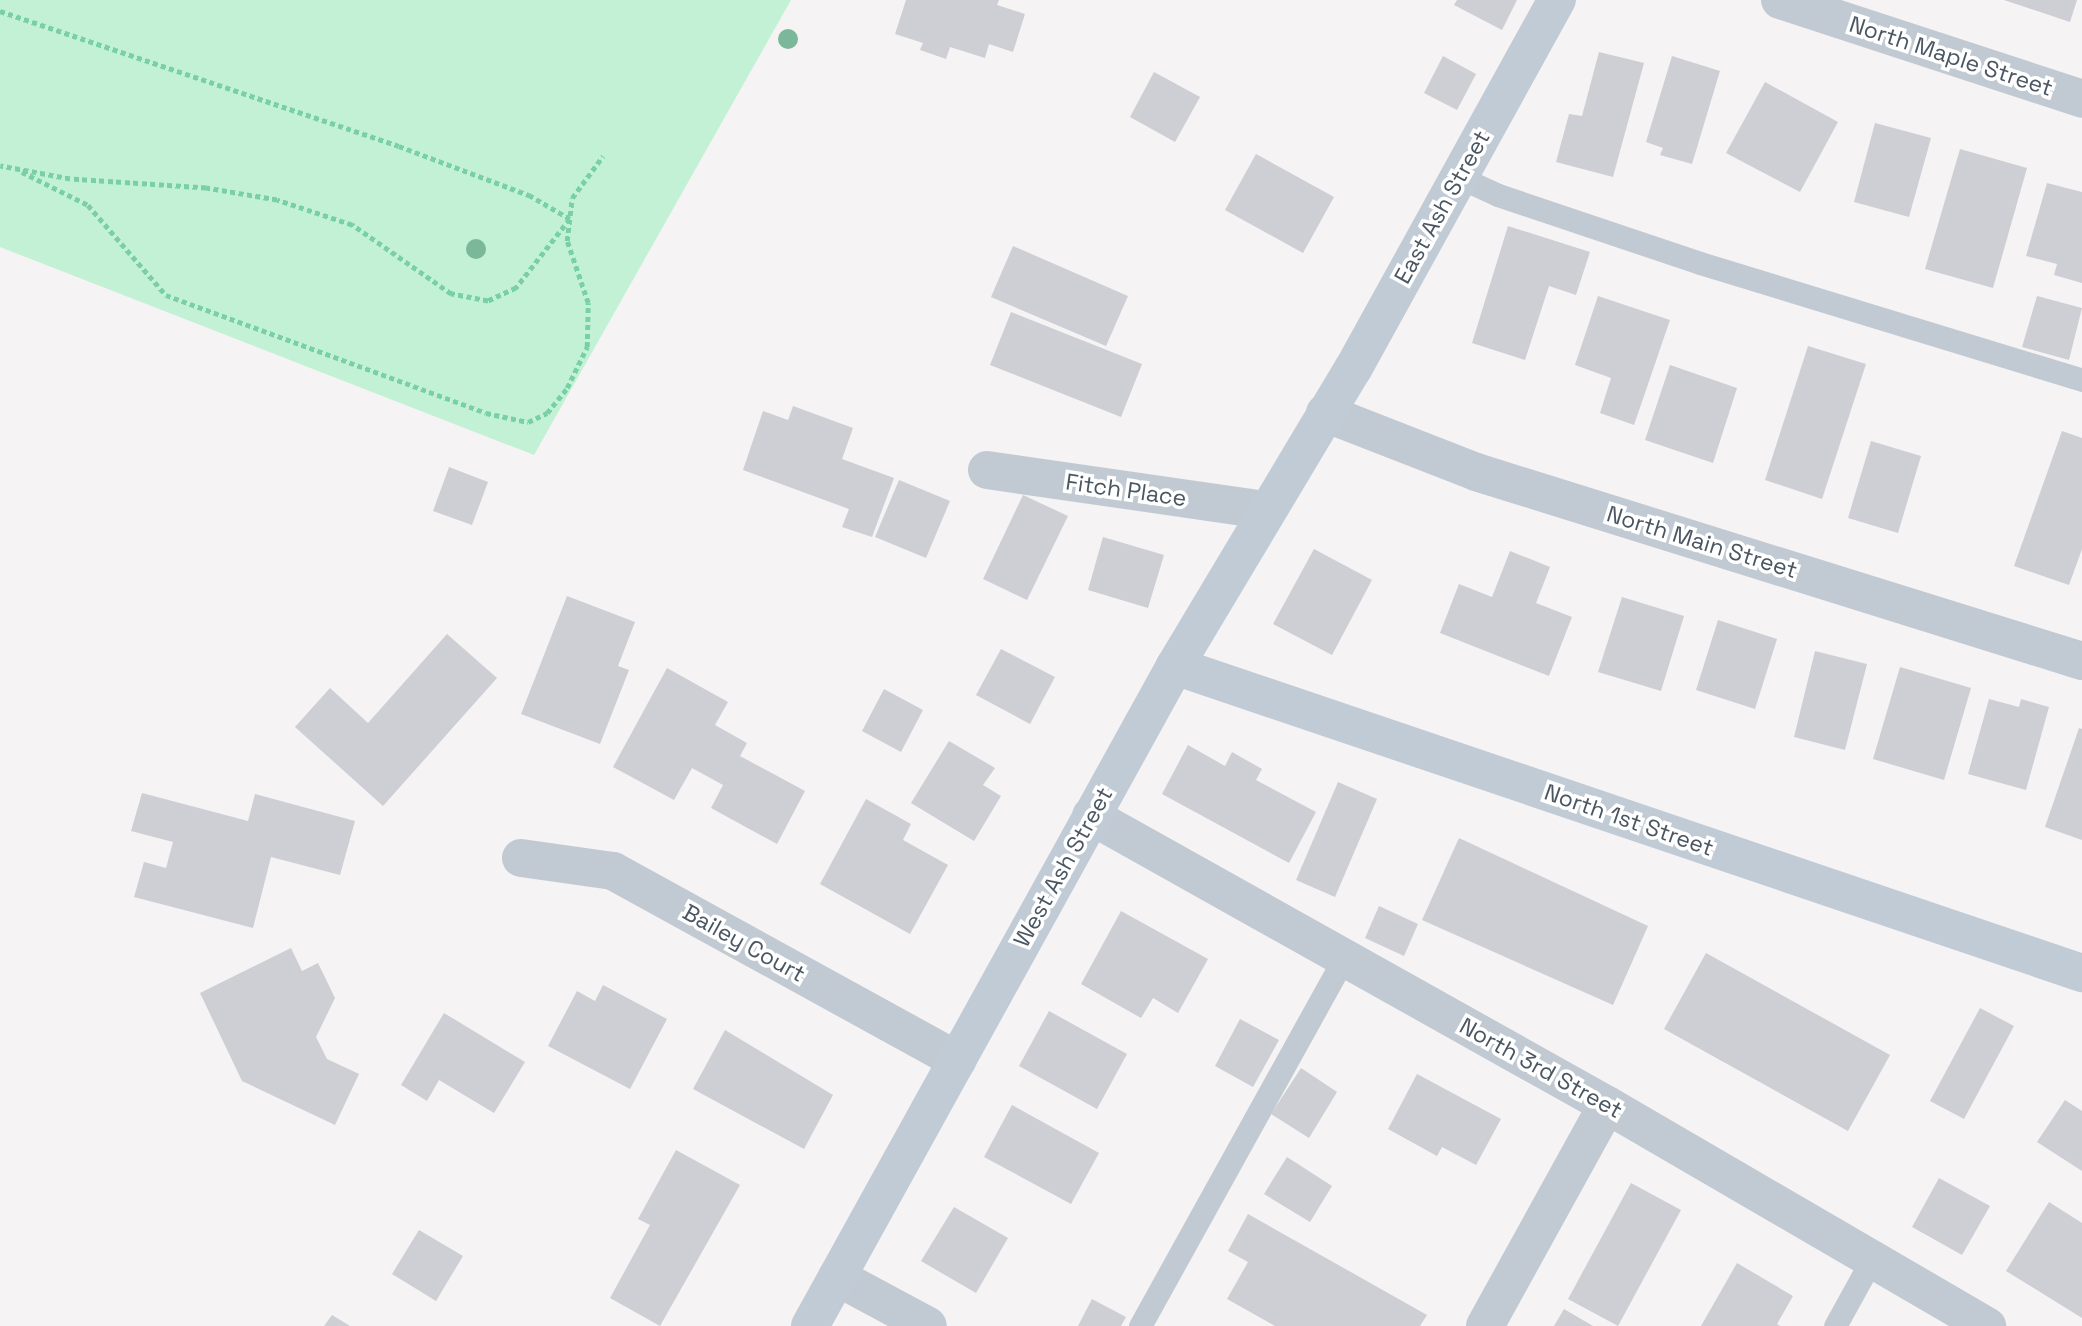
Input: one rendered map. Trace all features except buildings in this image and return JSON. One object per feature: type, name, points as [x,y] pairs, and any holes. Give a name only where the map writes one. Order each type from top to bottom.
[{"type":"street","name":"East Ash Street","points":[[1325,413],[1557,0]]},
{"type":"street","name":"North Maple Street","points":[[1780,0],[2082,99]]},
{"type":"street","name":"West Ash Street","points":[[810,1326],[1175,666],[1265,510],[1325,413]]},
{"type":"street","name":"North Main Street","points":[[1325,413],[1476,472],[2082,661]]},
{"type":"street","name":"Fitch Place","points":[[987,470],[1265,510]]},
{"type":"street","name":"North 1st Street","points":[[1175,666],[2082,972]]},
{"type":"street","name":"North 3rd Street","points":[[1091,816],[1607,1105],[1987,1326]]},
{"type":"street","name":"Bailey Court","points":[[522,858],[613,871],[957,1059]]},
{"type":"street","points":[[1485,1326],[1607,1105]]},
{"type":"street","points":[[837,1277],[929,1326]]},
{"type":"lane","points":[[1459,177],[1498,195],[1700,263],[2082,380]]},
{"type":"lane","points":[[1140,1326],[1344,958]]},
{"type":"lane","points":[[1835,1326],[1872,1259]]},
{"type":"path","points":[[0,11],[399,146],[529,195],[570,219]]},
{"type":"path","points":[[15,169],[88,205],[166,295],[486,413],[528,422],[547,413],[567,388],[587,347],[588,303],[567,241],[572,198],[603,156]]},
{"type":"path","points":[[0,166],[70,179],[206,188],[277,200],[352,225],[451,294],[488,302],[516,288],[570,219]]},
{"type":"green space","points":[[0,0],[791,0],[534,455],[0,247]]}]
